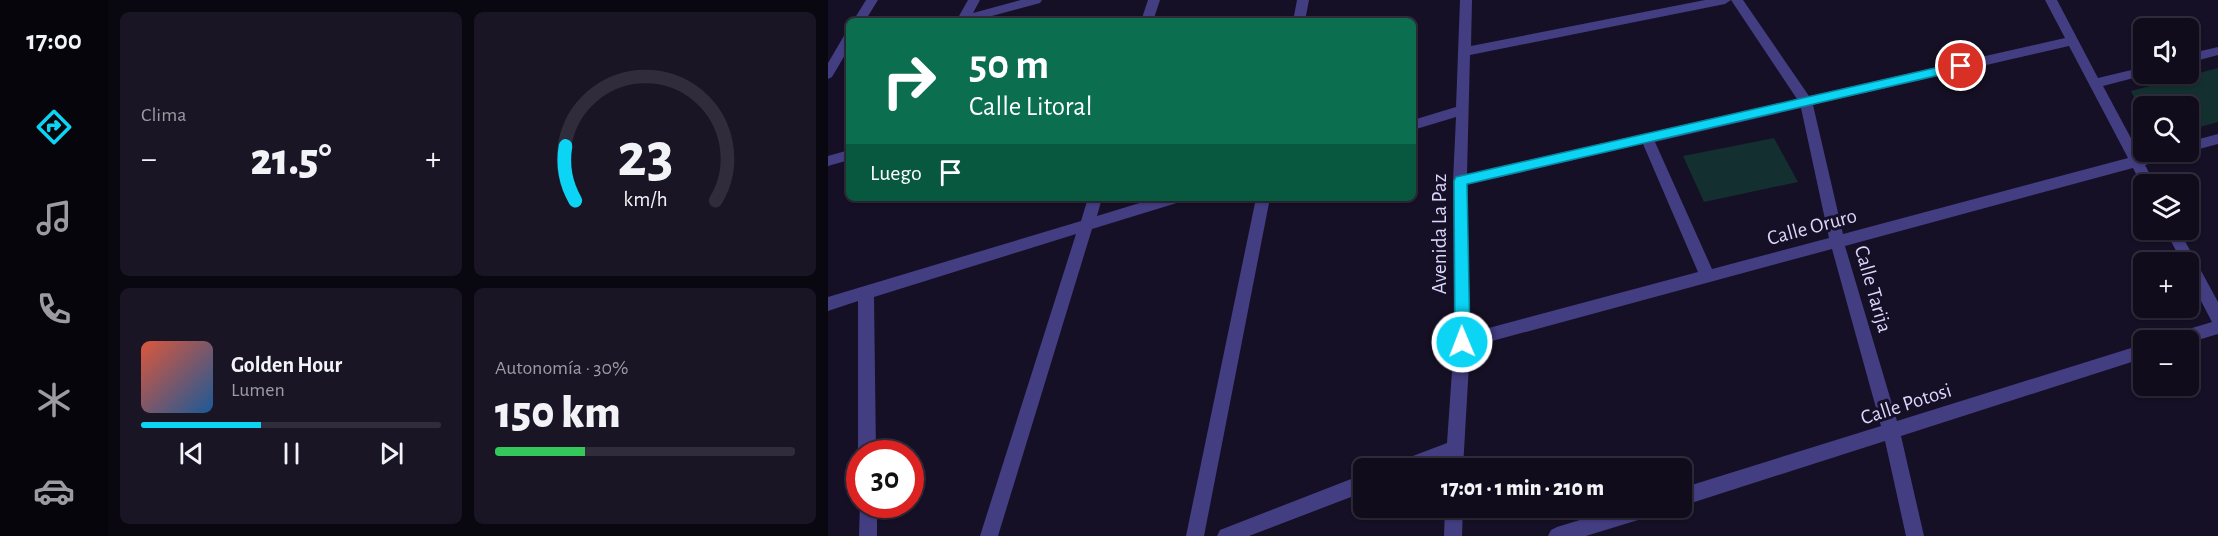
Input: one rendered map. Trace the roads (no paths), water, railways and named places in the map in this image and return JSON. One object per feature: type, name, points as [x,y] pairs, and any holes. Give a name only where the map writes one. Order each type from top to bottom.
[{"type":"street","points":[[861,18],[872,0]]},
{"type":"street","points":[[962,18],[974,0]]},
{"type":"street","points":[[968,18],[1036,0]]},
{"type":"street","points":[[1148,18],[1154,0]]},
{"type":"street","points":[[1300,18],[1303,0]]},
{"type":"street","name":"Avenida La Paz","points":[[1454,458],[1462,342],[1461,181],[1466,0]]},
{"type":"street","points":[[1463,52],[1725,0]]},
{"type":"street","name":"Calle Tarija","points":[[1737,0],[1806,102],[1837,242],[1892,433],[1915,536]]},
{"type":"street","points":[[2051,0],[2133,155]]},
{"type":"street","points":[[1461,181],[2072,41]]},
{"type":"street","points":[[2199,56],[2218,51]]},
{"type":"street","points":[[828,74],[839,53]]},
{"type":"street","points":[[2095,83],[2133,74]]},
{"type":"street","points":[[1416,124],[1463,110]]},
{"type":"street","points":[[1647,138],[1708,277]]},
{"type":"street","points":[[2199,144],[2218,139]]},
{"type":"street","points":[[828,161],[846,156]]},
{"type":"street","name":"Calle Oruro","points":[[1462,342],[2133,162]]},
{"type":"street","points":[[989,536],[1094,201]]},
{"type":"street","points":[[828,304],[1164,201]]},
{"type":"street","points":[[1195,536],[1262,201]]},
{"type":"street","points":[[2177,240],[2218,317]]},
{"type":"street","points":[[866,292],[867,440]]},
{"type":"street","points":[[2199,333],[2218,327]]},
{"type":"street","name":"Calle Potosi","points":[[1692,494],[1892,433],[2133,355]]},
{"type":"street","points":[[1428,458],[1455,448]]},
{"type":"street","points":[[1226,536],[1353,487]]},
{"type":"street","points":[[868,518],[868,536]]},
{"type":"street","points":[[1453,536],[1454,518]]},
{"type":"street","points":[[1557,536],[1615,518]]}]
